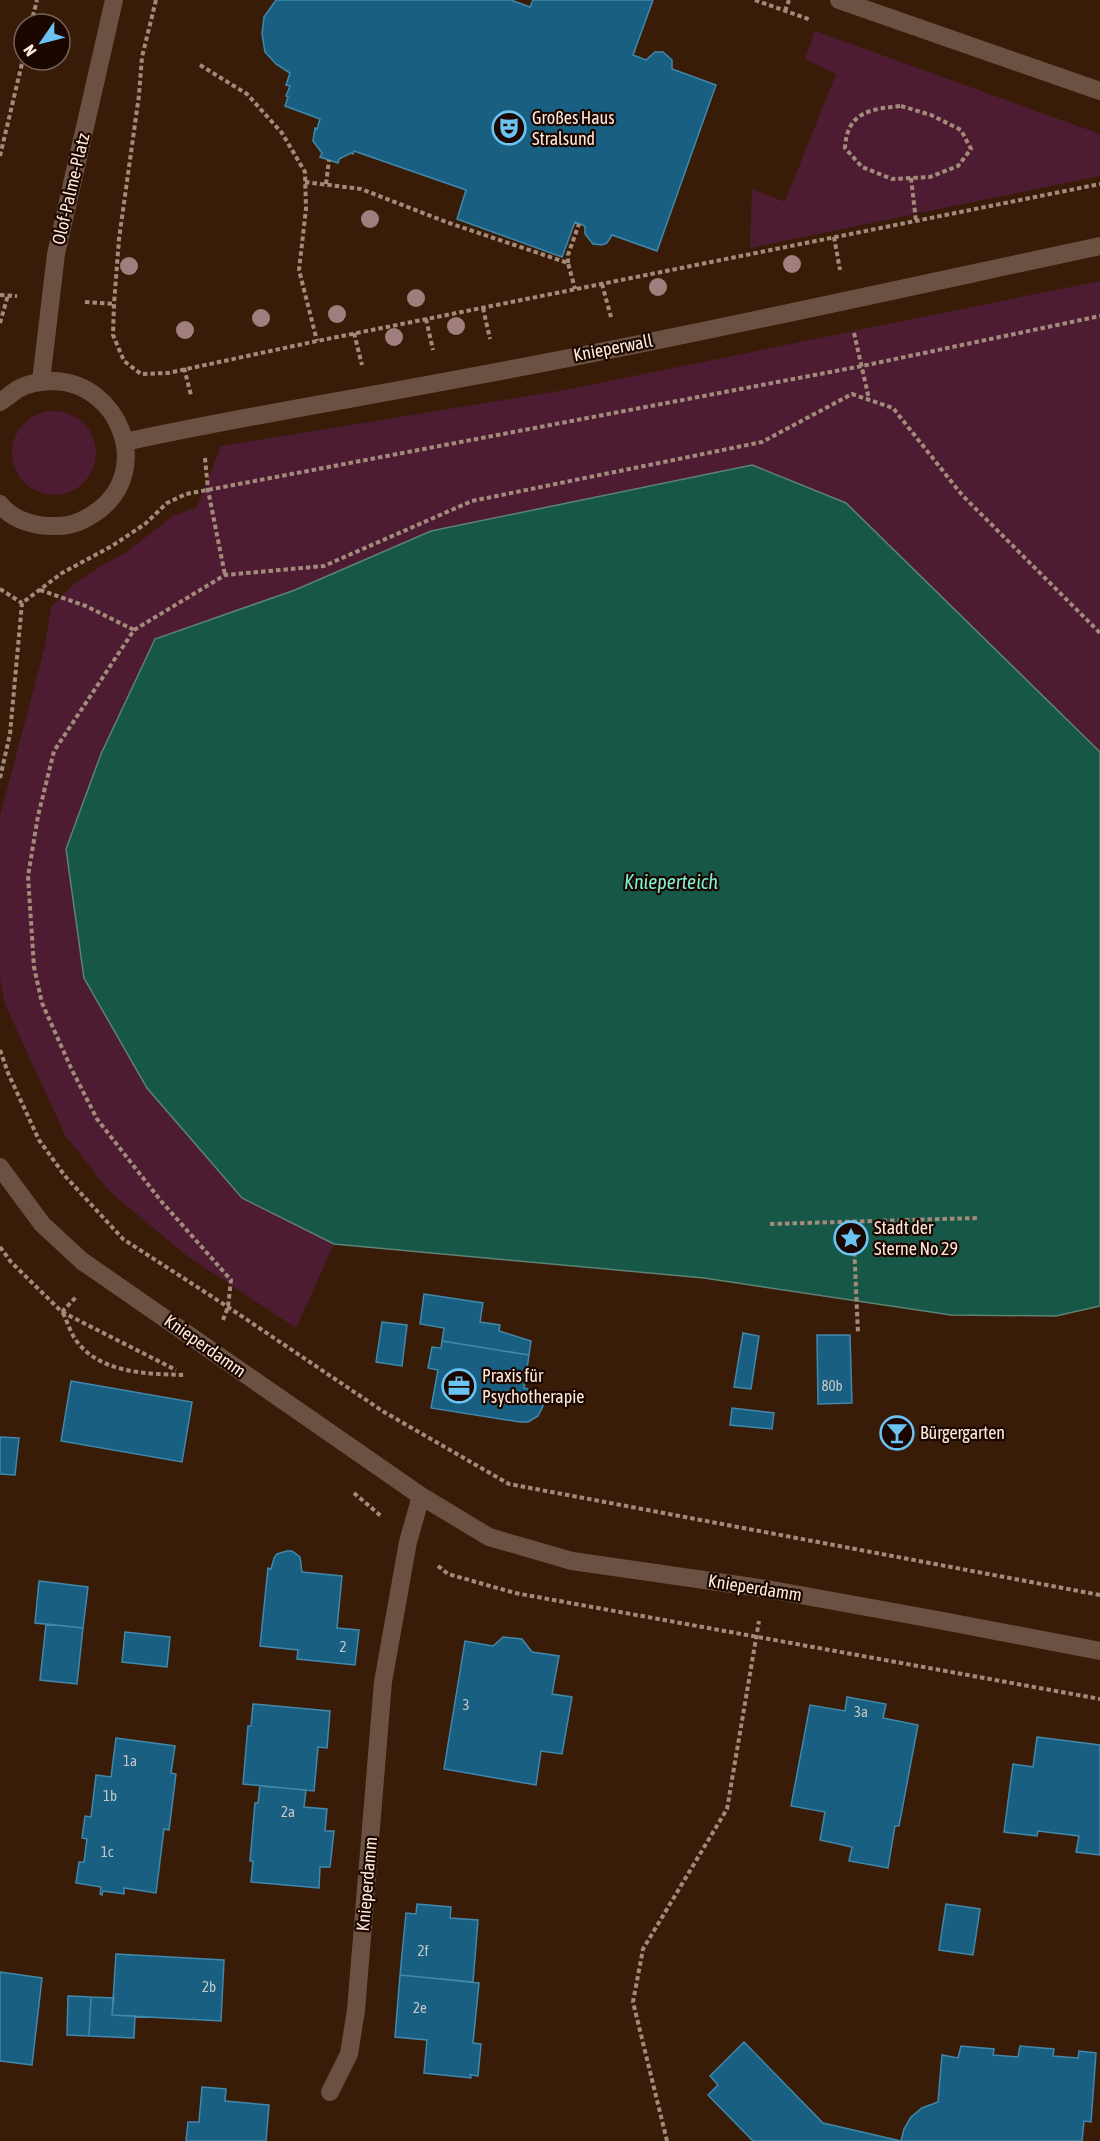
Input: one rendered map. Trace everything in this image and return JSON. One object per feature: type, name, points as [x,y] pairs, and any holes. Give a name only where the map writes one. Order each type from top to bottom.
[{"type":"street","name":"Olof-Palme-Platz","points":[[41,381],[56,254],[114,0]]},
{"type":"street","points":[[839,0],[1100,92]]},
{"type":"street","name":"Knieperwall","points":[[125,442],[211,423],[470,377],[1100,246]]},
{"type":"street","points":[[0,402],[19,388],[41,381],[64,381],[86,388],[104,401],[118,420],[125,442],[126,464],[118,486],[106,504],[88,518],[67,526],[44,526],[22,520],[1,509]]},
{"type":"street","name":"Knieperdamm","points":[[2,1174],[42,1224],[82,1261],[421,1496],[489,1537],[572,1561],[767,1589],[1100,1652]]},
{"type":"street","name":"Knieperdamm","points":[[330,2092],[349,2054],[356,2010],[382,1682],[408,1542],[421,1496]]},
{"type":"path","points":[[156,0],[142,57],[119,239],[113,335],[124,361],[141,374],[168,373],[1100,184]]},
{"type":"path","points":[[755,0],[785,11],[789,0]]},
{"type":"path","points":[[200,65],[247,94],[282,134],[305,172],[306,208],[299,270],[317,341]]},
{"type":"path","points":[[0,156],[20,72]]},
{"type":"path","points":[[901,106],[931,115],[961,130],[971,149],[958,166],[930,177],[911,178],[892,179],[862,167],[845,148],[846,132],[858,116],[879,108],[901,106]]},
{"type":"path","points":[[326,184],[329,160]]},
{"type":"path","points":[[911,178],[916,220]]},
{"type":"path","points":[[305,182],[361,189],[449,223],[568,263]]},
{"type":"path","points":[[575,289],[568,255],[579,224]]},
{"type":"path","points":[[0,323],[8,296]]},
{"type":"path","points":[[0,778],[10,734],[22,603],[62,573],[112,546],[145,524],[167,503],[186,494],[862,366],[1100,316]]},
{"type":"path","points":[[211,1350],[228,1307],[231,1280],[161,1201],[98,1119],[71,1068],[42,1004],[34,967],[28,876],[38,816],[54,751],[134,630],[225,576],[324,566],[472,501],[762,442],[852,393],[893,408],[962,495],[1100,633]]},
{"type":"path","points":[[208,490],[225,576]]},
{"type":"path","points":[[0,589],[22,603]]},
{"type":"path","points":[[39,590],[86,606],[134,630]]},
{"type":"path","points":[[0,1050],[8,1073],[39,1140],[65,1176],[123,1239],[384,1412],[509,1484],[1100,1595]]},
{"type":"path","points":[[770,1224],[977,1218]]},
{"type":"path","points":[[853,1222],[858,1333]]},
{"type":"path","points":[[0,1246],[11,1262],[62,1312],[186,1375],[142,1374],[96,1360],[75,1339],[62,1312]]},
{"type":"path","points":[[667,2141],[633,2002],[643,1949],[727,1809],[755,1635],[767,1589]]},
{"type":"shaded area","points":[[815,31],[1100,134],[1100,176],[750,248],[752,189],[785,202],[836,74],[805,59]]},
{"type":"shaded area","points":[[1100,281],[1100,752],[1039,694],[295,590],[155,639],[242,1198],[334,1244],[296,1328],[186,1255],[110,1192],[65,1135],[5,1004],[0,978],[0,816],[45,646],[51,607],[74,584],[125,553],[173,516],[197,507],[221,446],[565,390]]},
{"type":"shaded area","points":[[54,411],[70,414],[84,423],[93,437],[96,453],[93,469],[84,483],[70,492],[54,495],[38,492],[24,483],[15,469],[12,453],[15,437],[24,423],[38,414]]},
{"type":"water","name":"Knieperteich","points":[[752,465],[846,503],[1100,752],[1100,1306],[1056,1316],[951,1315],[704,1278],[334,1244],[242,1198],[147,1088],[84,978],[66,849],[101,754],[155,639],[295,590],[431,531]]},
{"type":"building","name":"Großes Haus Stralsund","points":[[276,0],[511,0],[530,7],[533,0],[653,0],[633,55],[646,60],[655,52],[663,52],[672,60],[672,69],[716,85],[657,251],[612,235],[607,243],[593,244],[585,234],[585,226],[575,222],[562,257],[457,219],[466,190],[354,151],[353,154],[339,159],[338,163],[320,157],[322,153],[313,141],[315,128],[317,129],[320,119],[285,106],[290,86],[286,85],[290,73],[276,64],[265,52],[262,34],[264,17]]},
{"type":"building","points":[[424,1294],[483,1303],[480,1322],[500,1325],[499,1331],[531,1341],[529,1355],[442,1341],[444,1328],[420,1324]]},
{"type":"building","points":[[382,1322],[407,1325],[402,1366],[376,1362]]},
{"type":"building","points":[[743,1333],[759,1336],[751,1389],[734,1387]]},
{"type":"building","points":[[817,1335],[850,1335],[852,1403],[818,1404]]},
{"type":"building","points":[[442,1341],[529,1355],[524,1388],[531,1390],[543,1406],[538,1416],[528,1422],[520,1422],[431,1408],[438,1370],[428,1368],[432,1347],[441,1348]]},
{"type":"building","points":[[71,1381],[192,1402],[182,1462],[61,1441]]},
{"type":"building","points":[[732,1408],[774,1413],[772,1429],[730,1425]]},
{"type":"building","points":[[0,1437],[19,1438],[15,1475],[0,1474]]},
{"type":"building","points":[[292,1551],[300,1557],[302,1572],[342,1576],[337,1628],[359,1630],[355,1665],[297,1659],[298,1650],[260,1646],[268,1568],[271,1569],[277,1554]]},
{"type":"building","points":[[39,1581],[88,1587],[83,1628],[35,1623]]},
{"type":"building","points":[[46,1624],[83,1628],[77,1684],[40,1680]]},
{"type":"building","points":[[125,1632],[170,1637],[167,1667],[122,1662]]},
{"type":"building","points":[[503,1637],[522,1639],[532,1652],[559,1656],[552,1694],[572,1697],[562,1754],[541,1751],[536,1785],[444,1769],[465,1641],[493,1646]]},
{"type":"building","points":[[847,1697],[886,1704],[883,1718],[918,1725],[899,1826],[895,1826],[888,1868],[849,1861],[852,1847],[820,1840],[825,1812],[791,1806],[810,1705],[845,1711]]},
{"type":"building","points":[[253,1704],[330,1711],[327,1748],[318,1747],[314,1791],[243,1784],[248,1726],[251,1726]]},
{"type":"building","points":[[1037,1737],[1100,1745],[1100,1855],[1076,1852],[1079,1836],[1038,1831],[1037,1836],[1004,1832],[1013,1764],[1033,1767]]},
{"type":"building","points":[[116,1738],[175,1746],[171,1773],[176,1774],[169,1830],[164,1829],[156,1893],[124,1888],[124,1894],[103,1891],[102,1895],[100,1894],[101,1887],[76,1883],[79,1862],[84,1862],[87,1839],[82,1838],[85,1816],[91,1817],[96,1775],[111,1777]]},
{"type":"building","points":[[260,1786],[306,1790],[304,1807],[327,1809],[325,1831],[334,1831],[330,1867],[320,1867],[319,1888],[251,1882],[253,1861],[250,1861],[255,1803],[258,1803]]},
{"type":"building","points":[[417,1904],[451,1907],[450,1918],[478,1920],[473,1982],[400,1975],[406,1913],[416,1914]]},
{"type":"building","points":[[946,1904],[980,1909],[973,1955],[939,1950]]},
{"type":"building","points":[[116,1954],[224,1960],[221,2021],[112,2015]]},
{"type":"building","points":[[0,1972],[42,1978],[32,2065],[0,2061]]},
{"type":"building","points":[[400,1975],[479,1983],[473,2043],[481,2044],[478,2076],[470,2075],[471,2078],[424,2073],[427,2040],[395,2037]]},
{"type":"building","points":[[68,1996],[91,1997],[89,2036],[67,2035]]},
{"type":"building","points":[[91,1997],[114,1998],[112,2015],[135,2016],[134,2038],[89,2036]]},
{"type":"building","points":[[744,2042],[823,2123],[901,2141],[753,2141],[708,2095],[718,2085],[710,2076]]},
{"type":"building","points":[[961,2046],[994,2049],[993,2055],[1018,2057],[1020,2046],[1054,2049],[1053,2056],[1078,2058],[1079,2051],[1096,2053],[1091,2122],[1084,2121],[1082,2141],[901,2141],[904,2129],[911,2117],[922,2108],[938,2102],[942,2055],[958,2058]]},
{"type":"building","points":[[202,2087],[226,2089],[225,2101],[269,2105],[266,2141],[186,2141],[188,2122],[199,2122]]},
{"type":"place","name":"Großes Haus Stralsund","points":[[509,128]]},
{"type":"place","name":"Stadt der Sterne No 29","points":[[851,1238]]},
{"type":"place","name":"Praxis für Psychotherapie","points":[[459,1386]]},
{"type":"place","name":"Bürgergarten","points":[[897,1433]]}]
